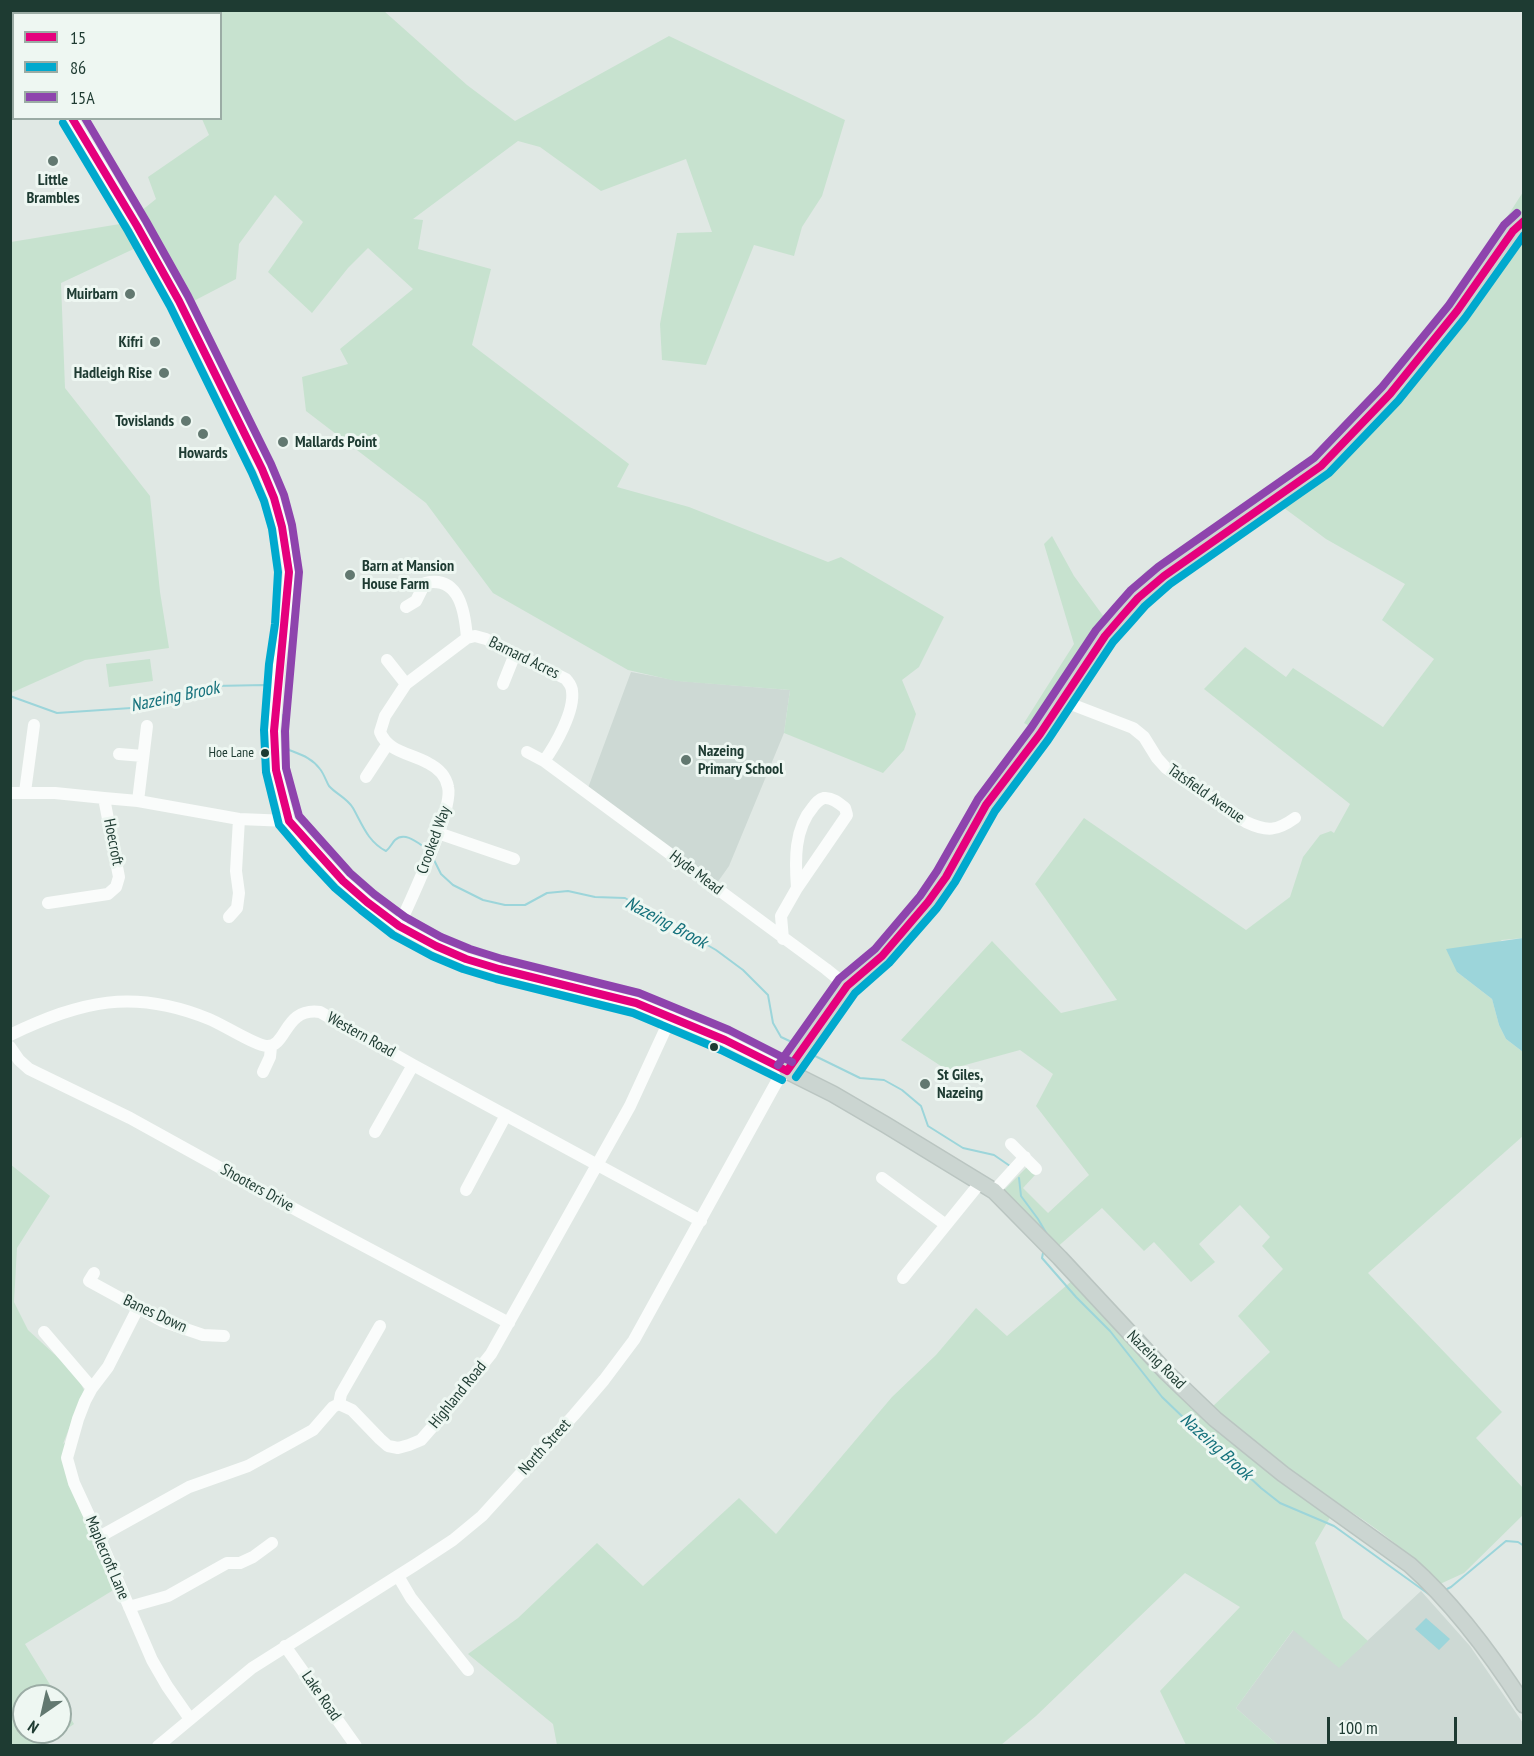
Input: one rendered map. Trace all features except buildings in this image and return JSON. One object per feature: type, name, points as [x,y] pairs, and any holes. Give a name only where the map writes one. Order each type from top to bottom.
[{"type":"main road","points":[[788,1071],[847,986],[882,956],[928,902],[946,877],[986,804],[1063,701],[1105,636],[1138,598],[1164,576],[1321,466],[1390,394],[1457,311],[1524,220]]},
{"type":"main road","name":"Nazeing Road","points":[[788,1071],[833,1094],[987,1187],[1166,1372],[1215,1419],[1282,1474],[1395,1554],[1428,1581],[1478,1641],[1524,1705]]},
{"type":"street","points":[[73,120],[174,292],[274,498],[290,572],[274,731],[276,770],[289,821],[343,881],[367,902],[399,926],[436,946],[466,959],[532,978],[625,1000],[725,1040],[788,1071]]},
{"type":"street","points":[[406,608],[416,601],[425,583],[434,581],[447,585],[458,595],[464,610],[467,638]]},
{"type":"street","name":"Barnard Acres","points":[[387,745],[380,732],[386,716],[406,684],[467,638],[475,636],[486,639],[566,679],[573,688],[572,699],[561,732],[544,762]]},
{"type":"street","points":[[502,684],[515,654]]},
{"type":"street","points":[[387,660],[406,684]]},
{"type":"street","name":"Tatsfield Avenue","points":[[1063,701],[1133,728],[1144,737],[1156,758],[1166,768],[1246,822],[1259,828],[1272,830],[1284,826],[1295,818]]},
{"type":"street","points":[[26,792],[34,725]]},
{"type":"street","points":[[138,801],[147,726]]},
{"type":"street","points":[[366,777],[387,745]]},
{"type":"street","name":"Crooked Way","points":[[387,745],[428,763],[438,770],[449,788],[449,798],[438,833],[399,926]]},
{"type":"street","name":"Hyde Mead","points":[[528,752],[847,986]]},
{"type":"street","points":[[119,754],[143,756]]},
{"type":"street","points":[[10,793],[26,792],[138,801],[239,819],[289,821]]},
{"type":"street","points":[[783,939],[781,916],[797,888],[847,815],[845,808],[825,797],[819,800],[804,821],[797,846],[797,888]]},
{"type":"street","name":"Hoecroft","points":[[48,903],[108,894],[116,887],[119,877],[104,798]]},
{"type":"street","points":[[229,917],[237,908],[239,893],[236,871],[239,819]]},
{"type":"street","points":[[438,833],[514,859]]},
{"type":"street","points":[[757,920],[781,916]]},
{"type":"street","points":[[10,1035],[35,1023],[90,1004],[115,1000],[139,1001],[185,1010],[220,1024],[262,1046],[271,1047],[270,1057],[263,1072]]},
{"type":"street","name":"Western Road","points":[[271,1047],[299,1014],[309,1011],[320,1012],[412,1065],[700,1221]]},
{"type":"street","name":"Highland Road","points":[[339,1404],[351,1410],[388,1446],[398,1448],[421,1440],[491,1354],[630,1106],[671,1017]]},
{"type":"street","name":"Shooters Drive","points":[[10,1047],[19,1060],[29,1068],[130,1118],[300,1212],[509,1323]]},
{"type":"street","points":[[375,1132],[412,1065]]},
{"type":"street","name":"North Street","points":[[158,1746],[252,1668],[453,1540],[482,1516],[574,1415],[634,1340],[776,1083],[788,1071]]},
{"type":"street","points":[[466,1190],[506,1115]]},
{"type":"street","points":[[1011,1144],[1036,1169]]},
{"type":"street","points":[[903,1278],[946,1225],[1024,1157]]},
{"type":"street","points":[[882,1178],[946,1225]]},
{"type":"street","name":"Banes Down","points":[[89,1282],[162,1320],[203,1335],[224,1336]]},
{"type":"street","name":"Maplecroft Lane","points":[[138,1308],[108,1367],[92,1388],[78,1419],[67,1458],[74,1483],[152,1660],[190,1719]]},
{"type":"street","points":[[99,1537],[189,1487],[248,1466],[313,1430],[333,1407],[339,1404],[341,1394],[380,1326]]},
{"type":"street","points":[[44,1332],[92,1388]]},
{"type":"street","points":[[129,1607],[168,1596],[227,1563],[240,1563],[253,1557],[272,1543]]},
{"type":"street","points":[[398,1576],[411,1598],[468,1670]]},
{"type":"street","name":"Lake Road","points":[[285,1646],[356,1746]]},
{"type":"shaded area","name":"Nazeing Primary School","points":[[631,672],[680,681],[790,690],[784,733],[729,866],[717,883],[588,788]]},
{"type":"shaded area","points":[[1421,1591],[1470,1646],[1523,1723],[1523,1745],[1278,1745],[1236,1708],[1294,1629],[1339,1667]]},
{"type":"green space","points":[[384,11],[467,85],[515,121],[669,36],[845,120],[822,196],[802,227],[794,256],[754,245],[706,365],[662,360],[660,324],[677,233],[712,232],[686,159],[601,191],[540,147],[518,141],[413,219],[423,220],[418,249],[491,269],[472,345],[629,464],[617,487],[689,507],[828,562],[841,557],[944,617],[919,667],[902,680],[916,714],[904,750],[883,773],[784,733],[790,690],[676,681],[628,670],[493,593],[426,503],[306,411],[302,377],[348,364],[340,349],[413,289],[368,248],[348,268],[312,313],[268,272],[303,222],[275,195],[239,244],[236,279],[186,305],[171,288],[162,287],[140,246],[61,283],[65,388],[150,496],[160,592],[169,648],[85,660],[11,693],[11,242],[126,223],[156,199],[148,177],[209,135],[202,120],[222,120],[222,12],[41,12]]},
{"type":"green space","points":[[1523,192],[1523,938],[1502,940],[1457,972],[1492,999],[1499,1025],[1506,1039],[1523,1052],[1523,1136],[1368,1273],[1502,1412],[1476,1438],[1523,1488],[1523,1515],[1464,1573],[1440,1584],[1392,1541],[1338,1504],[1315,1543],[1343,1618],[1368,1641],[1339,1668],[1293,1630],[1236,1708],[1278,1745],[1186,1745],[1160,1691],[1240,1607],[1185,1573],[1036,1716],[1001,1745],[557,1745],[553,1724],[468,1654],[518,1618],[597,1543],[643,1586],[739,1498],[776,1534],[892,1397],[936,1355],[976,1308],[1007,1336],[1080,1274],[1211,1408],[1270,1352],[1238,1316],[1283,1269],[1262,1246],[1270,1237],[1240,1205],[1199,1244],[1215,1262],[1191,1282],[1154,1242],[1144,1251],[1102,1208],[1055,1249],[1003,1191],[1027,1167],[1035,1175],[1023,1188],[1048,1213],[1089,1175],[1036,1106],[1053,1074],[1020,1050],[947,1070],[901,1040],[992,941],[1061,1013],[1117,1000],[1035,884],[1084,818],[1246,930],[1290,897],[1303,857],[1320,835],[1331,831],[1334,833],[1350,804],[1204,689],[1245,647],[1286,677],[1293,668],[1383,727],[1434,659],[1382,620],[1405,584],[1326,539],[1276,502],[1236,524],[1114,631],[1045,735],[1024,723],[1074,644],[1044,544],[1052,536],[1074,576],[1104,617],[1146,571],[1240,514],[1320,456],[1437,326]]},
{"type":"green space","points":[[150,659],[153,681],[109,687],[106,664]]},
{"type":"green space","points":[[10,1164],[50,1196],[17,1248],[14,1302],[28,1330],[76,1374],[84,1390],[63,1444],[72,1437],[74,1483],[120,1586],[25,1644],[50,1684],[12,1684],[12,1744],[45,1744],[11,1745]]},
{"type":"water","points":[[1524,938],[1523,1052],[1506,1039],[1499,1025],[1492,999],[1457,972],[1446,949]]},
{"type":"water","points":[[1426,1618],[1450,1639],[1439,1650],[1415,1629]]},
{"type":"waterway","name":"Nazeing Brook","points":[[10,696],[57,713],[146,707],[176,700],[214,686],[265,685],[270,688]]},
{"type":"waterway","name":"Nazeing Brook","points":[[283,715],[284,737],[289,750],[306,757],[317,765],[329,786],[351,805],[375,843],[386,851],[395,840],[407,837],[427,849]]},
{"type":"waterway","name":"Nazeing Brook","points":[[434,860],[441,874],[453,885],[483,900],[505,905],[525,905],[547,893],[568,891],[595,897],[625,898],[716,950],[743,970],[768,995],[773,1023],[781,1037],[796,1044]]},
{"type":"waterway","name":"Nazeing Brook","points":[[811,1054],[860,1078],[884,1080],[902,1090],[921,1106],[928,1126],[963,1148],[994,1155],[1010,1166]]},
{"type":"waterway","name":"Nazeing Brook","points":[[1019,1178],[1021,1196],[1048,1236]]},
{"type":"waterway","name":"Nazeing Brook","points":[[1043,1253],[1042,1258],[1110,1331],[1162,1397],[1212,1445],[1280,1503],[1334,1526],[1430,1595]]},
{"type":"waterway","name":"Nazeing Brook","points":[[1443,1591],[1451,1587],[1506,1541],[1518,1542],[1524,1546]]},
{"type":"transit line","name":"15","points":[[73,120],[179,301],[274,498],[282,527],[289,572],[274,731],[276,770],[289,821],[343,881],[367,902],[399,926],[436,946],[466,959],[499,969],[636,1003],[725,1040],[787,1071]]},
{"type":"transit line","name":"15A","points":[[86,120],[188,296],[284,495],[292,525],[299,572],[285,731],[286,768],[299,816],[350,873],[374,894],[405,917],[441,937],[502,959],[639,993],[729,1030],[792,1062]]},
{"type":"transit line","name":"86","points":[[63,123],[170,306],[264,501],[272,529],[278,572],[264,730],[266,772],[279,825],[335,888],[393,935],[432,956],[496,979],[633,1013],[721,1050],[782,1080]]},
{"type":"transit line","name":"15A","points":[[778,1065],[839,979],[875,949],[920,896],[978,799],[1031,728],[1096,630],[1115,608],[1131,590],[1158,567],[1314,458],[1382,387],[1449,305],[1504,225],[1517,213]]},
{"type":"transit line","name":"15","points":[[787,1071],[847,986],[882,956],[928,902],[946,877],[986,805],[1040,734],[1105,636],[1123,615],[1138,598],[1164,576],[1321,466],[1390,394],[1457,311],[1513,231],[1524,221]]},
{"type":"transit line","name":"86","points":[[796,1077],[855,993],[889,963],[937,908],[955,882],[995,811],[1048,740],[1113,642],[1145,606],[1170,584],[1329,473],[1398,401],[1465,318],[1524,235]]},
{"type":"place","name":"Little Brambles","points":[[53,161]]},
{"type":"place","name":"Muirbarn","points":[[130,294]]},
{"type":"place","name":"Kifri","points":[[155,342]]},
{"type":"place","name":"Hadleigh Rise","points":[[164,373]]},
{"type":"place","name":"Tovislands","points":[[186,421]]},
{"type":"place","name":"Howards","points":[[203,434]]},
{"type":"place","name":"Mallards Point","points":[[283,442]]},
{"type":"place","name":"Barn at Mansion House Farm","points":[[350,575]]},
{"type":"place","name":"Hoe Lane","points":[[265,753]]},
{"type":"place","name":"Nazeing Primary School","points":[[686,760]]},
{"type":"place","name":"St Giles, Nazeing","points":[[925,1084]]}]
